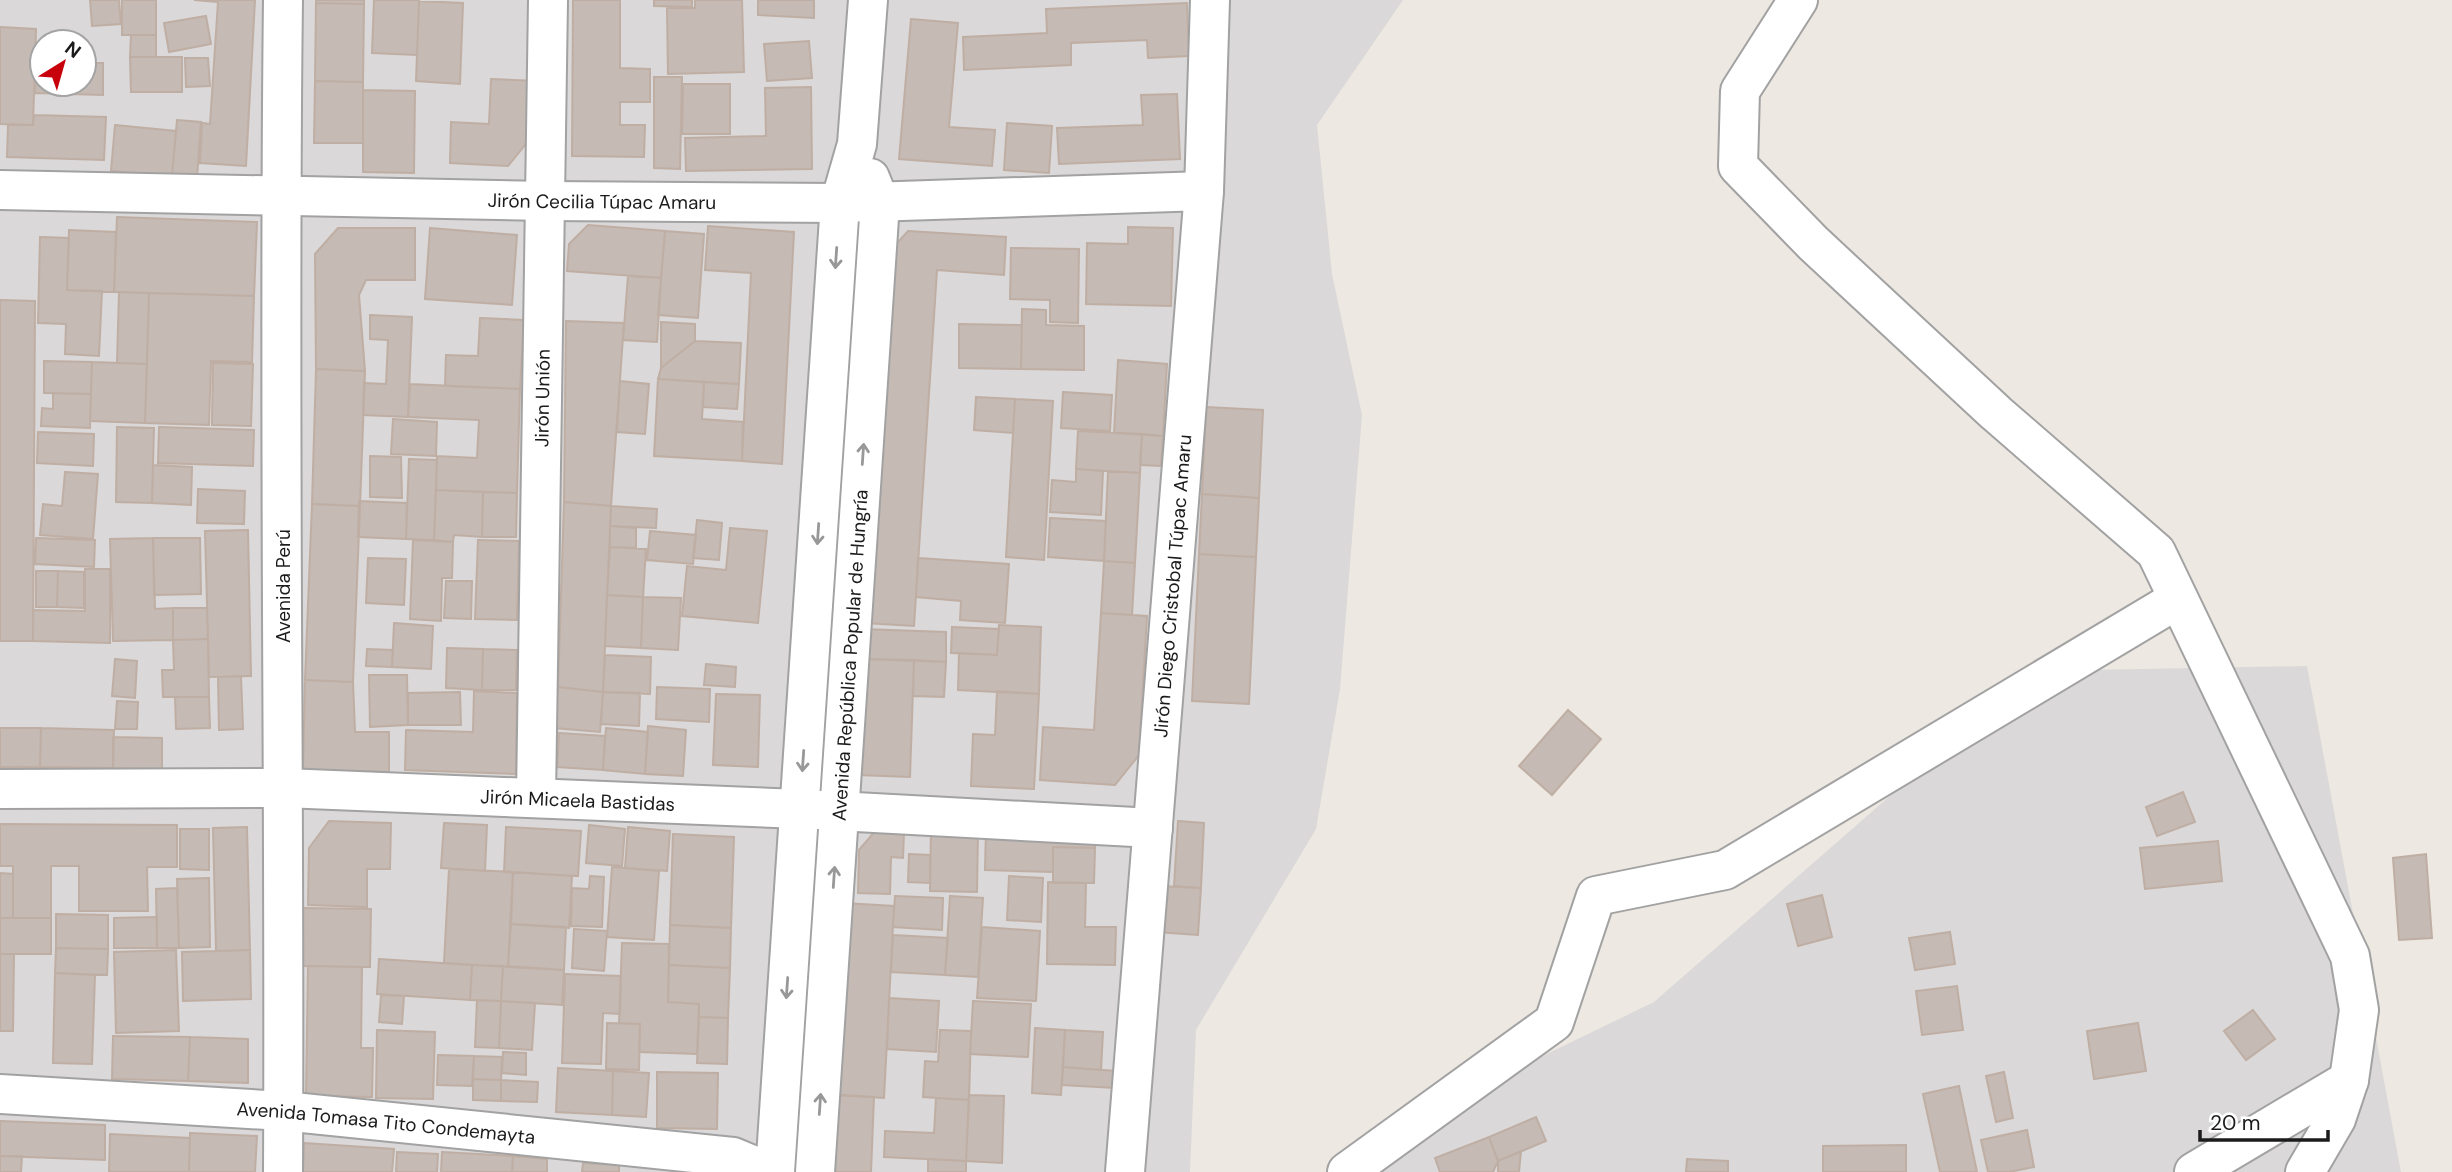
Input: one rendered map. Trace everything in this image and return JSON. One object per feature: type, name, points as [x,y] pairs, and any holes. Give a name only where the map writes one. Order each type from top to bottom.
[{"type":"street","name":"Avenida Perú","points":[[282,1172],[283,0]]},
{"type":"street","name":"Jirón Unión","points":[[536,797],[548,0]]},
{"type":"street","name":"Avenida República Popular de Hungría","points":[[775,1172],[840,203],[857,144],[868,0]]},
{"type":"street","name":"Jirón Diego Cristobal Túpac Amaru","points":[[1125,1172],[1204,191],[1210,0]]},
{"type":"street","points":[[1798,0],[1740,91],[1738,166],[1813,243],[1976,394],[2156,552],[2350,956],[2359,1010],[2349,1080],[2336,1119],[2305,1172]]},
{"type":"street","name":"Avenida República Popular de Hungría","points":[[815,1172],[880,203],[857,144]]},
{"type":"street","name":"Jirón Cecilia Túpac Amaru","points":[[0,190],[545,201],[840,203],[1204,191]]},
{"type":"street","points":[[1347,1172],[1554,1021],[1596,896],[1725,870],[2178,599]]},
{"type":"street","name":"Jirón Micaela Bastidas","points":[[0,789],[284,788],[800,809],[1153,828]]},
{"type":"street","points":[[2193,1172],[2349,1080]]},
{"type":"street","name":"Avenida Tomasa Tito Condemayta","points":[[0,1094],[283,1111],[733,1157],[769,1172]]},
{"type":"shaded area","points":[[0,0],[1403,0],[1317,125],[1332,274],[1362,415],[1340,689],[1316,829],[1196,1030],[1190,1172],[0,1172]]},
{"type":"shaded area","points":[[2307,666],[2401,1172],[1379,1172],[1458,1097],[1654,1002],[2033,671]]},
{"type":"building","points":[[90,0],[119,0],[121,24],[92,26]]},
{"type":"building","points":[[122,0],[156,0],[156,35],[122,35]]},
{"type":"building","points":[[194,0],[255,0],[246,166],[200,163],[202,123],[210,124],[218,2]]},
{"type":"building","points":[[316,0],[364,0],[364,4],[316,3]]},
{"type":"building","points":[[374,0],[419,0],[417,55],[372,53]]},
{"type":"building","points":[[573,0],[620,0],[620,68],[650,69],[650,102],[620,102],[620,125],[645,125],[644,157],[572,156]]},
{"type":"building","points":[[654,0],[692,0],[692,7],[654,6]]},
{"type":"building","points":[[695,0],[742,0],[744,72],[668,74],[667,8],[695,8]]},
{"type":"building","points":[[758,0],[814,0],[814,18],[758,15]]},
{"type":"building","points":[[419,1],[463,3],[460,84],[416,81]]},
{"type":"building","points":[[316,3],[364,4],[363,82],[315,81]]},
{"type":"building","points":[[1187,3],[1189,56],[1148,58],[1147,40],[1071,43],[1071,65],[964,70],[963,37],[1047,33],[1046,9]]},
{"type":"building","points":[[206,16],[211,44],[169,52],[164,23]]},
{"type":"building","points":[[911,19],[958,23],[949,127],[995,130],[992,166],[899,159]]},
{"type":"building","points":[[0,27],[28,29],[28,98],[34,98],[33,125],[0,124]]},
{"type":"building","points":[[131,35],[156,35],[156,57],[130,57]]},
{"type":"building","points":[[809,41],[812,78],[767,81],[764,44]]},
{"type":"building","points":[[130,57],[182,57],[182,92],[131,92]]},
{"type":"building","points":[[185,58],[208,58],[210,86],[186,87]]},
{"type":"building","points":[[98,63],[103,63],[103,95],[98,95]]},
{"type":"building","points":[[654,77],[682,77],[680,169],[654,168]]},
{"type":"building","points":[[491,79],[536,81],[534,134],[508,166],[450,163],[451,122],[489,124]]},
{"type":"building","points":[[315,81],[363,82],[363,143],[314,143]]},
{"type":"building","points":[[683,84],[730,84],[730,134],[682,134]]},
{"type":"building","points":[[811,87],[812,169],[686,171],[685,138],[766,136],[765,88]]},
{"type":"building","points":[[363,90],[415,91],[414,173],[363,172]]},
{"type":"building","points":[[1177,94],[1180,159],[1059,164],[1057,128],[1143,125],[1141,95]]},
{"type":"building","points":[[34,115],[106,117],[104,160],[7,157],[8,125],[33,125]]},
{"type":"building","points":[[177,120],[201,122],[197,178],[172,176]]},
{"type":"building","points":[[1007,123],[1052,126],[1049,173],[1004,170]]},
{"type":"building","points":[[115,125],[176,131],[172,176],[111,171]]},
{"type":"building","points":[[117,217],[257,222],[254,296],[114,292]]},
{"type":"building","points":[[588,225],[665,231],[661,278],[567,271],[569,244]]},
{"type":"building","points":[[708,226],[794,232],[782,464],[742,461],[751,273],[705,270]]},
{"type":"building","points":[[1128,227],[1173,228],[1171,306],[1086,304],[1087,243],[1128,244]]},
{"type":"building","points":[[338,228],[415,228],[415,280],[366,280],[359,295],[365,371],[316,369],[315,254]]},
{"type":"building","points":[[430,228],[517,235],[512,305],[425,299]]},
{"type":"building","points":[[69,230],[116,232],[114,292],[67,290]]},
{"type":"building","points":[[665,231],[704,234],[698,318],[658,315]]},
{"type":"building","points":[[908,231],[1006,237],[1004,275],[937,270],[914,626],[865,623],[890,251]]},
{"type":"building","points":[[40,237],[69,238],[67,290],[102,291],[99,356],[65,354],[66,324],[38,323]]},
{"type":"building","points":[[1011,248],[1079,249],[1078,323],[1050,322],[1050,300],[1010,299]]},
{"type":"building","points":[[628,276],[661,278],[657,342],[623,340]]},
{"type":"building","points":[[119,292],[149,293],[147,364],[117,363]]},
{"type":"building","points":[[149,293],[254,296],[252,362],[211,361],[209,425],[145,423]]},
{"type":"building","points":[[0,300],[35,301],[33,641],[0,641]]},
{"type":"building","points":[[1022,309],[1046,310],[1046,325],[1084,326],[1084,370],[1021,369]]},
{"type":"building","points":[[370,315],[412,317],[408,417],[363,415],[364,383],[386,384],[388,340],[370,339]]},
{"type":"building","points":[[480,318],[524,320],[520,389],[445,386],[446,355],[478,356]]},
{"type":"building","points":[[566,321],[624,323],[611,506],[564,502]]},
{"type":"building","points":[[661,322],[695,324],[695,341],[661,368]]},
{"type":"building","points":[[959,324],[1022,325],[1021,369],[959,368]]},
{"type":"building","points":[[695,341],[741,343],[739,384],[658,379],[661,368]]},
{"type":"building","points":[[1118,360],[1167,364],[1163,436],[1114,433]]},
{"type":"building","points":[[44,361],[92,362],[91,394],[44,393]]},
{"type":"building","points":[[92,362],[147,364],[145,423],[90,421]]},
{"type":"building","points":[[213,363],[253,364],[251,426],[212,425]]},
{"type":"building","points":[[316,369],[365,371],[360,506],[312,504]]},
{"type":"building","points":[[658,379],[704,382],[702,419],[743,422],[742,461],[654,456]]},
{"type":"building","points":[[620,381],[649,384],[645,434],[617,432]]},
{"type":"building","points":[[704,382],[739,384],[737,409],[703,407]]},
{"type":"building","points":[[410,384],[520,389],[517,493],[436,490],[437,456],[477,458],[479,420],[408,417]]},
{"type":"building","points":[[1063,392],[1112,395],[1110,431],[1061,428]]},
{"type":"building","points":[[53,393],[91,394],[90,428],[41,426],[42,408],[53,409]]},
{"type":"building","points":[[976,397],[1015,399],[1013,433],[974,430]]},
{"type":"building","points":[[1015,399],[1053,401],[1044,560],[1006,557]]},
{"type":"building","points":[[1206,407],[1263,410],[1259,498],[1202,494]]},
{"type":"building","points":[[393,419],[437,422],[436,456],[391,454]]},
{"type":"building","points":[[117,427],[154,428],[152,503],[116,502]]},
{"type":"building","points":[[159,427],[254,430],[253,466],[158,463]]},
{"type":"building","points":[[1078,431],[1142,434],[1140,473],[1076,469]]},
{"type":"building","points":[[38,432],[94,434],[93,466],[37,463]]},
{"type":"building","points":[[1142,434],[1163,436],[1161,466],[1140,465]]},
{"type":"building","points":[[370,456],[401,457],[402,498],[370,497]]},
{"type":"building","points":[[409,459],[437,460],[434,540],[406,539]]},
{"type":"building","points":[[153,465],[192,467],[191,505],[152,503]]},
{"type":"building","points":[[1076,469],[1103,471],[1101,515],[1050,512],[1052,480],[1076,482]]},
{"type":"building","points":[[1108,471],[1140,473],[1135,563],[1104,561]]},
{"type":"building","points":[[65,472],[98,474],[93,539],[40,535],[43,504],[62,506]]},
{"type":"building","points":[[198,489],[245,491],[244,524],[197,523]]},
{"type":"building","points":[[436,490],[483,492],[482,537],[454,535],[453,542],[434,540]]},
{"type":"building","points":[[483,492],[517,493],[516,537],[482,537]]},
{"type":"building","points":[[1202,494],[1259,498],[1256,557],[1199,554]]},
{"type":"building","points":[[359,501],[407,503],[406,539],[358,537]]},
{"type":"building","points":[[564,502],[611,506],[603,692],[558,687]]},
{"type":"building","points":[[312,504],[360,506],[353,682],[305,680]]},
{"type":"building","points":[[611,506],[657,509],[656,528],[610,526]]},
{"type":"building","points":[[1050,518],[1106,521],[1104,561],[1048,557]]},
{"type":"building","points":[[697,520],[722,523],[719,560],[693,558]]},
{"type":"building","points":[[610,526],[636,528],[636,548],[610,547]]},
{"type":"building","points":[[730,528],[767,531],[758,623],[682,616],[687,566],[726,570]]},
{"type":"building","points":[[248,530],[251,676],[209,677],[205,531]]},
{"type":"building","points":[[650,531],[696,535],[693,564],[647,560]]},
{"type":"building","points":[[36,538],[95,540],[94,567],[35,564]]},
{"type":"building","points":[[153,538],[200,538],[201,594],[154,595]]},
{"type":"building","points":[[153,538],[155,609],[173,608],[173,640],[113,641],[110,539]]},
{"type":"building","points":[[413,540],[453,542],[452,578],[442,578],[441,621],[410,619]]},
{"type":"building","points":[[478,540],[519,541],[517,620],[475,619]]},
{"type":"building","points":[[610,547],[646,549],[643,597],[607,595]]},
{"type":"building","points":[[1199,554],[1256,557],[1249,704],[1192,701]]},
{"type":"building","points":[[368,558],[406,559],[404,605],[366,603]]},
{"type":"building","points":[[918,558],[1009,564],[1005,623],[960,620],[961,601],[916,597]]},
{"type":"building","points":[[1104,561],[1135,563],[1132,615],[1101,613]]},
{"type":"building","points":[[85,569],[110,569],[110,643],[33,641],[33,610],[85,611]]},
{"type":"building","points":[[36,571],[58,571],[57,607],[36,607]]},
{"type":"building","points":[[58,571],[84,572],[84,608],[57,607]]},
{"type":"building","points":[[446,581],[472,581],[471,619],[444,618]]},
{"type":"building","points":[[607,595],[643,597],[641,648],[605,646]]},
{"type":"building","points":[[643,597],[681,598],[678,650],[641,648]]},
{"type":"building","points":[[173,608],[207,608],[208,639],[173,640]]},
{"type":"building","points":[[1101,613],[1147,616],[1139,755],[1115,785],[1040,780],[1043,727],[1094,730]]},
{"type":"building","points":[[394,623],[433,626],[431,669],[392,667]]},
{"type":"building","points":[[999,625],[1041,627],[1039,694],[958,690],[959,653],[997,655]]},
{"type":"building","points":[[952,627],[999,629],[997,655],[951,653]]},
{"type":"building","points":[[862,629],[946,632],[946,662],[862,659]]},
{"type":"building","points":[[208,639],[209,697],[163,697],[162,670],[174,670],[173,640]]},
{"type":"building","points":[[447,648],[483,649],[482,690],[446,688]]},
{"type":"building","points":[[367,649],[393,650],[392,667],[366,666]]},
{"type":"building","points":[[483,649],[517,650],[516,690],[482,690]]},
{"type":"building","points":[[605,655],[651,657],[650,694],[603,692]]},
{"type":"building","points":[[115,659],[137,661],[135,698],[112,696]]},
{"type":"building","points":[[862,659],[914,660],[910,777],[858,775]]},
{"type":"building","points":[[914,660],[946,662],[944,697],[913,696]]},
{"type":"building","points":[[706,664],[736,667],[735,687],[704,685]]},
{"type":"building","points":[[369,675],[407,675],[408,725],[370,727]]},
{"type":"building","points":[[241,676],[243,729],[219,730],[218,677]]},
{"type":"building","points":[[305,680],[353,682],[355,732],[389,732],[389,772],[303,770]]},
{"type":"building","points":[[558,687],[603,692],[600,732],[554,728]]},
{"type":"building","points":[[657,687],[710,689],[709,722],[656,719]]},
{"type":"building","points":[[474,691],[517,693],[516,774],[405,770],[406,730],[473,732]]},
{"type":"building","points":[[997,691],[1039,694],[1034,789],[971,786],[973,734],[995,735]]},
{"type":"building","points":[[460,692],[461,725],[408,725],[408,693]]},
{"type":"building","points":[[603,692],[640,693],[639,726],[601,724]]},
{"type":"building","points":[[716,694],[760,695],[758,767],[713,765]]},
{"type":"building","points":[[175,697],[209,697],[210,728],[176,729]]},
{"type":"building","points":[[117,701],[138,702],[137,729],[115,729]]},
{"type":"building","points":[[1568,710],[1601,739],[1552,795],[1519,766]]},
{"type":"building","points":[[648,726],[686,730],[683,776],[645,774]]},
{"type":"building","points":[[0,728],[41,728],[40,767],[0,767]]},
{"type":"building","points":[[41,728],[114,730],[113,768],[40,767]]},
{"type":"building","points":[[606,728],[648,732],[645,774],[603,770]]},
{"type":"building","points":[[559,733],[605,736],[603,770],[557,767]]},
{"type":"building","points":[[113,737],[162,738],[162,769],[113,768]]},
{"type":"building","points":[[2183,792],[2195,822],[2157,836],[2146,807]]},
{"type":"building","points":[[329,821],[391,823],[390,869],[367,869],[367,907],[308,905],[309,848]]},
{"type":"building","points":[[1178,821],[1204,823],[1201,888],[1174,886]]},
{"type":"building","points":[[444,823],[487,825],[485,871],[441,868]]},
{"type":"building","points":[[0,824],[177,825],[177,867],[147,867],[148,911],[79,911],[79,866],[51,866],[51,918],[13,918],[13,866],[0,866]]},
{"type":"building","points":[[589,825],[625,829],[622,866],[586,863]]},
{"type":"building","points":[[247,827],[250,950],[216,951],[213,828]]},
{"type":"building","points":[[506,827],[581,831],[578,876],[504,872]]},
{"type":"building","points":[[628,827],[670,831],[667,871],[625,868]]},
{"type":"building","points":[[986,827],[1095,829],[1095,848],[1053,847],[1053,872],[985,870]]},
{"type":"building","points":[[180,829],[209,829],[209,870],[180,869]]},
{"type":"building","points":[[876,830],[904,832],[903,858],[891,857],[890,894],[858,893],[859,850]]},
{"type":"building","points":[[931,830],[978,831],[977,892],[930,891]]},
{"type":"building","points":[[673,834],[734,837],[731,928],[670,925]]},
{"type":"building","points":[[2218,841],[2222,881],[2145,889],[2140,848]]},
{"type":"building","points":[[1053,847],[1095,848],[1094,883],[1053,883]]},
{"type":"building","points":[[909,854],[930,855],[930,883],[908,882]]},
{"type":"building","points":[[2426,854],[2432,938],[2399,940],[2393,858]]},
{"type":"building","points":[[612,867],[659,871],[654,940],[607,937]]},
{"type":"building","points":[[449,869],[513,872],[508,967],[444,963]]},
{"type":"building","points":[[513,872],[572,876],[569,928],[511,924]]},
{"type":"building","points":[[0,873],[13,874],[13,918],[0,918]]},
{"type":"building","points":[[590,876],[604,877],[602,927],[571,926],[572,888],[589,889]]},
{"type":"building","points":[[1009,876],[1043,878],[1041,922],[1007,920]]},
{"type":"building","points":[[209,878],[210,947],[179,948],[177,879]]},
{"type":"building","points":[[1048,882],[1086,883],[1085,927],[1116,927],[1115,965],[1047,964]]},
{"type":"building","points":[[1158,886],[1201,888],[1198,935],[1156,932]]},
{"type":"building","points":[[177,888],[179,948],[157,948],[156,889]]},
{"type":"building","points":[[1822,895],[1832,937],[1798,946],[1787,904]]},
{"type":"building","points":[[895,896],[943,898],[942,930],[893,927]]},
{"type":"building","points":[[950,896],[983,898],[978,977],[945,975]]},
{"type":"building","points":[[844,903],[894,906],[884,1098],[834,1095]]},
{"type":"building","points":[[302,908],[371,909],[370,967],[301,966]]},
{"type":"building","points":[[56,914],[108,915],[108,949],[56,948]]},
{"type":"building","points":[[157,917],[157,948],[114,948],[114,918]]},
{"type":"building","points":[[0,918],[51,918],[51,954],[0,954]]},
{"type":"building","points":[[511,924],[566,927],[564,970],[508,967]]},
{"type":"building","points":[[670,925],[731,928],[730,968],[669,965]]},
{"type":"building","points":[[982,927],[1040,931],[1036,1001],[977,998]]},
{"type":"building","points":[[574,929],[607,931],[604,971],[572,968]]},
{"type":"building","points":[[1950,932],[1955,964],[1915,970],[1909,938]]},
{"type":"building","points":[[893,935],[948,938],[945,975],[891,972]]},
{"type":"building","points":[[622,943],[669,944],[668,1002],[699,1004],[697,1054],[639,1052],[640,1024],[619,1023]]},
{"type":"building","points":[[56,948],[108,949],[107,975],[55,973]]},
{"type":"building","points":[[176,950],[179,1031],[116,1033],[114,952]]},
{"type":"building","points":[[250,950],[251,999],[183,1001],[182,952]]},
{"type":"building","points":[[0,954],[14,954],[13,1031],[0,1031]]},
{"type":"building","points":[[379,959],[472,965],[470,1000],[377,994]]},
{"type":"building","points":[[472,965],[503,966],[501,1001],[470,1000]]},
{"type":"building","points":[[669,965],[730,968],[728,1018],[699,1017],[699,1004],[668,1002]]},
{"type":"building","points":[[308,966],[362,967],[361,1048],[373,1048],[372,1097],[306,1096]]},
{"type":"building","points":[[503,966],[564,970],[562,1005],[501,1001]]},
{"type":"building","points":[[55,973],[95,975],[92,1064],[53,1063]]},
{"type":"building","points":[[565,974],[621,976],[620,1014],[603,1013],[601,1064],[562,1063]]},
{"type":"building","points":[[1957,986],[1963,1030],[1922,1035],[1916,991]]},
{"type":"building","points":[[381,995],[404,996],[402,1024],[379,1022]]},
{"type":"building","points":[[889,998],[939,1001],[936,1052],[887,1049]]},
{"type":"building","points":[[477,1000],[501,1001],[499,1048],[475,1047]]},
{"type":"building","points":[[501,1001],[535,1003],[532,1050],[499,1048]]},
{"type":"building","points":[[973,1001],[1031,1004],[1028,1057],[970,1054]]},
{"type":"building","points":[[2253,1010],[2275,1039],[2246,1060],[2224,1031]]},
{"type":"building","points":[[699,1017],[728,1018],[727,1064],[697,1063]]},
{"type":"building","points":[[607,1023],[640,1024],[639,1070],[606,1069]]},
{"type":"building","points":[[2138,1023],[2146,1071],[2094,1079],[2087,1031]]},
{"type":"building","points":[[1035,1028],[1065,1030],[1061,1095],[1032,1093]]},
{"type":"building","points":[[377,1030],[435,1032],[433,1099],[376,1098]]},
{"type":"building","points":[[940,1030],[971,1031],[969,1100],[923,1097],[925,1061],[938,1062]]},
{"type":"building","points":[[1065,1030],[1103,1032],[1101,1070],[1063,1067]]},
{"type":"building","points":[[113,1036],[190,1037],[188,1081],[112,1079]]},
{"type":"building","points":[[190,1037],[248,1039],[248,1083],[188,1081]]},
{"type":"building","points":[[503,1052],[526,1053],[526,1075],[502,1073]]},
{"type":"building","points":[[438,1055],[474,1056],[472,1086],[437,1085]]},
{"type":"building","points":[[474,1056],[502,1057],[501,1080],[473,1079]]},
{"type":"building","points":[[1063,1067],[1116,1071],[1115,1088],[1062,1085]]},
{"type":"building","points":[[558,1068],[613,1071],[612,1115],[556,1112]]},
{"type":"building","points":[[613,1071],[649,1073],[646,1117],[612,1115]]},
{"type":"building","points":[[657,1072],[718,1073],[717,1129],[657,1128]]},
{"type":"building","points":[[2004,1072],[2013,1118],[1996,1122],[1986,1076]]},
{"type":"building","points":[[473,1079],[501,1080],[501,1101],[473,1100]]},
{"type":"building","points":[[501,1080],[538,1082],[537,1102],[501,1101]]},
{"type":"building","points":[[1959,1086],[1977,1172],[1940,1172],[1923,1094]]},
{"type":"building","points":[[826,1094],[874,1097],[871,1172],[821,1172]]},
{"type":"building","points":[[969,1095],[1004,1096],[1002,1163],[966,1161]]},
{"type":"building","points":[[936,1098],[969,1100],[966,1161],[884,1157],[885,1131],[934,1133]]},
{"type":"building","points":[[1536,1117],[1546,1141],[1498,1161],[1489,1137]]},
{"type":"building","points":[[0,1121],[105,1125],[105,1160],[0,1156]]},
{"type":"building","points":[[2027,1130],[2034,1167],[2009,1172],[1988,1172],[1981,1140]]},
{"type":"building","points":[[190,1133],[257,1136],[255,1172],[189,1172]]},
{"type":"building","points":[[110,1134],[190,1138],[189,1172],[109,1172]]},
{"type":"building","points":[[1489,1137],[1498,1161],[1493,1172],[1440,1172],[1435,1158]]},
{"type":"building","points":[[304,1143],[394,1149],[392,1172],[303,1172]]},
{"type":"building","points":[[1906,1145],[1906,1172],[1823,1172],[1823,1146]]},
{"type":"building","points":[[1521,1151],[1519,1172],[1498,1172],[1498,1161]]},
{"type":"building","points":[[397,1152],[438,1154],[437,1172],[396,1172]]},
{"type":"building","points":[[442,1152],[513,1156],[512,1172],[441,1172]]},
{"type":"building","points":[[0,1156],[22,1156],[21,1172],[0,1172]]},
{"type":"building","points":[[513,1156],[547,1159],[547,1172],[512,1172]]},
{"type":"building","points":[[928,1159],[966,1161],[966,1172],[928,1172]]},
{"type":"building","points":[[1687,1159],[1728,1161],[1728,1172],[1686,1172]]},
{"type":"building","points":[[583,1163],[619,1165],[619,1172],[582,1172]]}]
